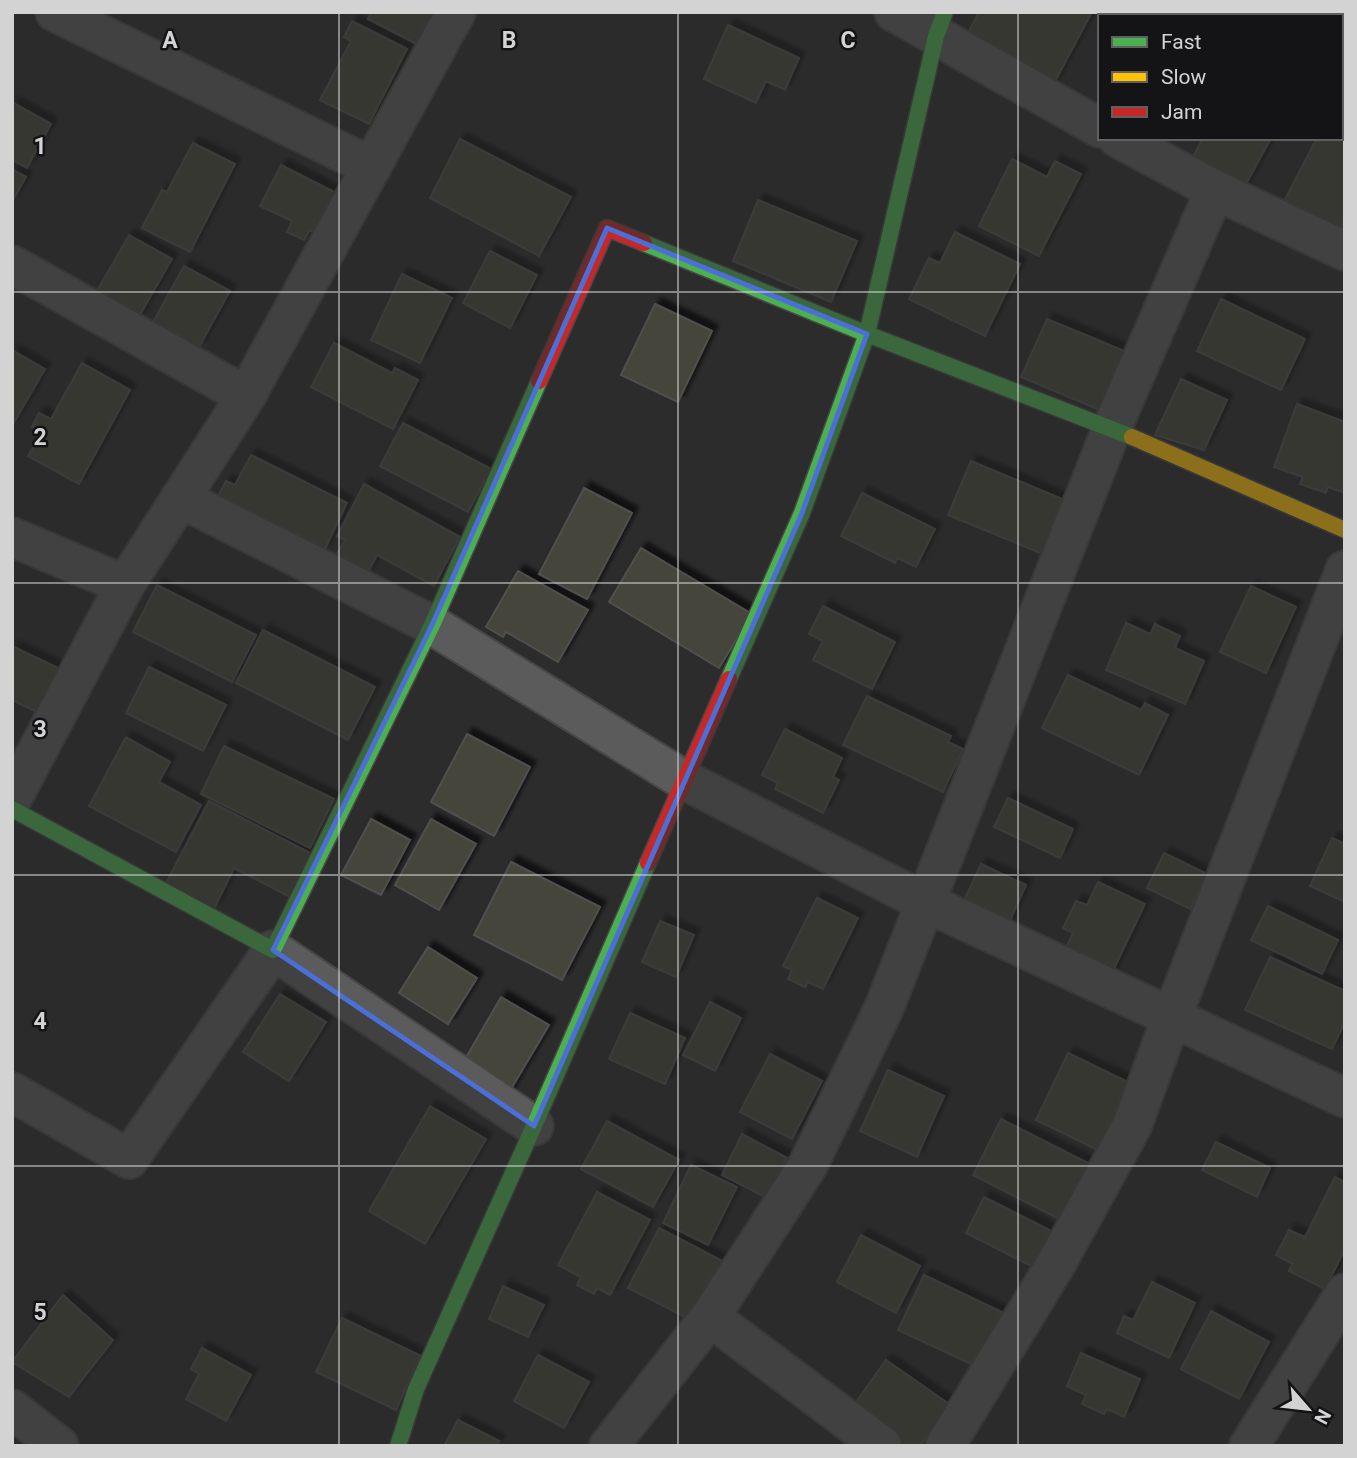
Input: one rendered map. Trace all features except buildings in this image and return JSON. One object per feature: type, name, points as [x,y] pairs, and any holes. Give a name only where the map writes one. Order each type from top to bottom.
[{"type":"street","points":[[55,12],[372,167]]},
{"type":"street","points":[[12,799],[125,585],[246,396],[456,12]]},
{"type":"street","points":[[894,12],[940,24],[1098,127]]},
{"type":"street","points":[[398,1446],[416,1388],[534,1126],[802,513],[867,334],[940,24]]},
{"type":"street","points":[[1125,140],[1159,149],[1215,190],[1345,251]]},
{"type":"street","points":[[609,1446],[710,1317],[808,1165],[884,1009],[1111,428],[1215,190]]},
{"type":"street","points":[[12,1092],[129,1159],[273,950],[432,625],[607,228],[867,334],[1111,428],[1345,530]]},
{"type":"street","points":[[12,265],[246,396]]},
{"type":"street","points":[[180,498],[432,625],[684,780],[926,903],[1345,1098]]},
{"type":"street","points":[[12,537],[125,585]]},
{"type":"street","points":[[945,1446],[1056,1264],[1132,1126],[1345,570]]},
{"type":"street","points":[[12,809],[273,950],[534,1126]]},
{"type":"street","points":[[1249,1446],[1345,1293]]},
{"type":"street","points":[[710,1317],[882,1446]]},
{"type":"street","points":[[12,1409],[59,1446]]},
{"type":"highlighted area","points":[[607,228],[867,334],[802,513],[534,1126],[273,950],[432,625]]},
{"type":"traffic: fast","points":[[729,679],[802,513],[867,334],[936,36],[945,12]]},
{"type":"traffic: fast","points":[[644,243],[867,334],[1132,437]]},
{"type":"traffic: fast","points":[[12,809],[273,950],[432,625],[539,381]]},
{"type":"traffic: fast","points":[[398,1446],[416,1389],[648,863]]},
{"type":"traffic: slow","points":[[1132,437],[1345,530]]},
{"type":"traffic: jam","points":[[539,381],[607,228],[644,243]]},
{"type":"traffic: jam","points":[[648,863],[729,679]]}]
